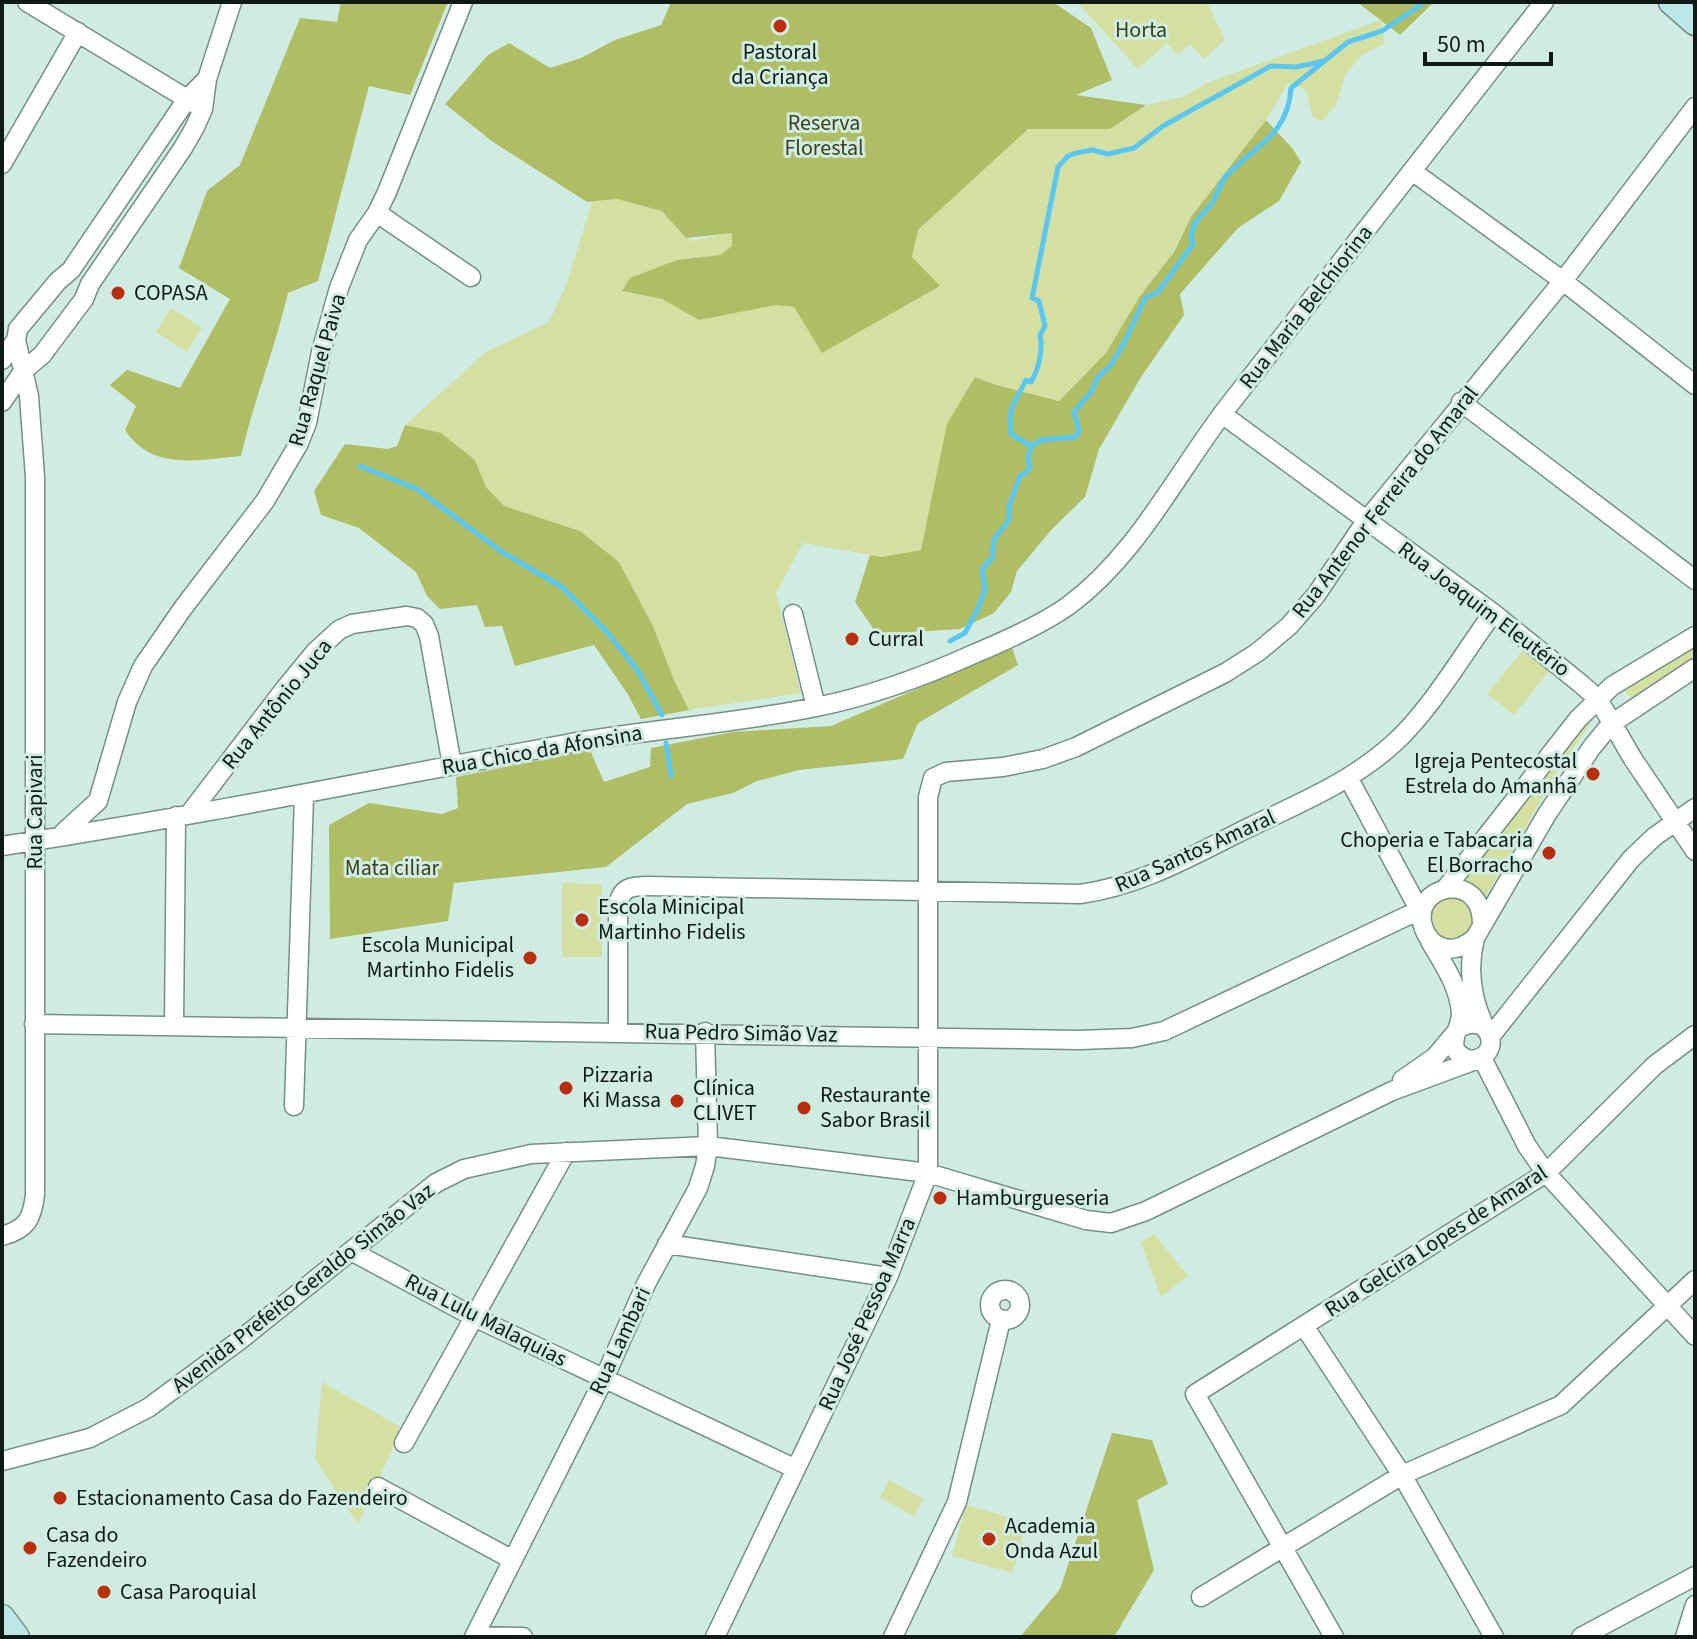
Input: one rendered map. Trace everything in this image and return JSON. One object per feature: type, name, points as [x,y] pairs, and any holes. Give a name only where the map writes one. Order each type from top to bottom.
[{"type":"main road","points":[[1671,2],[1695,23]]},
{"type":"street","points":[[27,2],[195,104]]},
{"type":"street","points":[[2,402],[24,370],[42,355],[84,299],[90,284],[183,148],[195,104],[207,79],[232,2]]},
{"type":"street","name":"Rua Raquel Paiva","points":[[61,835],[98,801],[127,702],[143,666],[265,501],[298,445],[307,423],[321,352],[339,288],[358,240],[377,213],[463,2]]},
{"type":"street","name":"Rua Maria Belchiorina","points":[[1066,607],[1100,578],[1131,545],[1222,414],[1544,2]]},
{"type":"street","points":[[2,164],[78,32]]},
{"type":"street","points":[[2,360],[16,340],[18,329],[71,270],[195,104]]},
{"type":"street","name":"Rua Antenor Ferreira do Amaral","points":[[933,778],[946,772],[1003,767],[1043,759],[1137,718],[1225,673],[1258,652],[1289,626],[1316,595],[1366,521],[1563,281],[1695,107]]},
{"type":"street","points":[[1412,171],[1563,281],[1695,385]]},
{"type":"street","points":[[377,213],[471,277]]},
{"type":"street","name":"Rua Capivari","points":[[2,1236],[21,1230],[29,1222],[35,1195],[34,431],[16,340]]},
{"type":"street","points":[[1461,402],[1695,580]]},
{"type":"street","name":"Rua Joaquim Eleutério","points":[[1222,414],[1493,613],[1598,699],[1611,724],[1695,851]]},
{"type":"street","name":"Rua Chico da Afonsina","points":[[2,846],[304,796],[597,739],[816,707],[881,691],[939,669],[1003,641],[1066,607]]},
{"type":"street","name":"Rua Santos Amaral","points":[[618,1031],[618,906],[622,891],[633,886],[1080,894],[1111,890],[1181,862],[1349,779],[1395,742],[1419,716],[1493,613]]},
{"type":"street","points":[[793,614],[816,707]]},
{"type":"street","name":"Rua Antônio Juca","points":[[183,814],[323,644],[339,630],[352,624],[389,617],[417,618],[424,624],[434,660],[452,765]]},
{"type":"street","points":[[1446,888],[1578,719],[1598,699],[1641,666],[1695,636]]},
{"type":"street","points":[[1427,935],[1433,942],[1450,949],[1460,948],[1478,931],[1569,778],[1611,724],[1695,668]]},
{"type":"street","name":"Rua José Pessoa Marra","points":[[715,1637],[888,1277],[928,1173],[928,797],[933,778]]},
{"type":"street","points":[[1349,779],[1414,900],[1423,911],[1427,935],[1451,975],[1461,1012],[1456,1050],[1464,1058],[1479,1059]]},
{"type":"street","points":[[294,1106],[299,1029],[304,796]]},
{"type":"street","points":[[1489,1034],[1608,885],[1654,837],[1695,808]]},
{"type":"street","points":[[174,1026],[183,814]]},
{"type":"street","points":[[1388,1093],[1479,1059],[1490,1049],[1489,1034],[1473,996],[1471,971],[1479,904],[1473,896],[1455,888],[1446,888],[1437,892],[1423,911]]},
{"type":"street","name":"Rua Pedro Simão Vaz","points":[[34,1024],[1080,1040],[1132,1038],[1164,1031],[1206,1013],[1423,911]]},
{"type":"street","points":[[1388,1093],[1435,1057],[1458,1030],[1478,1024],[1489,1034]]},
{"type":"street","name":"Rua Lambari","points":[[474,1637],[604,1379],[646,1284],[698,1188],[708,1146],[705,1032]]},
{"type":"street","name":"Rua Gelcira Lopes de Amaral","points":[[1283,1546],[1195,1394],[1546,1173],[1655,1065],[1695,1035]]},
{"type":"street","points":[[1479,1059],[1527,1146],[1546,1173],[1695,1336]]},
{"type":"street","name":"Avenida Prefeito Geraldo Simão Vaz","points":[[2,1461],[90,1438],[148,1408],[240,1340],[436,1183],[464,1169],[507,1158],[566,1152],[708,1146],[928,1173],[1086,1220],[1111,1223],[1146,1211],[1388,1093]]},
{"type":"street","points":[[404,1443],[566,1152]]},
{"type":"street","points":[[667,1244],[888,1277]]},
{"type":"street","name":"Rua Lulu Malaquias","points":[[351,1251],[474,1317],[796,1469]]},
{"type":"street","points":[[1201,1597],[1402,1475],[1561,1405],[1695,1280]]},
{"type":"street","points":[[893,1637],[957,1502],[1001,1320]]},
{"type":"street","points":[[1304,1326],[1402,1475],[1494,1637]]},
{"type":"street","points":[[378,1487],[513,1560]]},
{"type":"street","points":[[1283,1546],[1334,1637]]},
{"type":"street","points":[[1581,1637],[1695,1576]]},
{"type":"street","points":[[1685,1637],[1695,1605]]},
{"type":"street","points":[[474,1637],[523,1637]]},
{"type":"green space","points":[[341,2],[448,2],[410,95],[369,86],[318,281],[288,293],[241,456],[177,460],[148,452],[125,430],[136,406],[110,385],[127,370],[180,388],[230,299],[179,268],[207,191],[240,165],[300,18],[337,22]]},
{"type":"green space","name":"Reserva Florestal","points":[[671,2],[1053,2],[1091,28],[1112,80],[1076,95],[1146,105],[1110,129],[1028,129],[918,230],[912,257],[940,286],[822,353],[794,307],[776,305],[699,320],[662,299],[622,291],[630,278],[677,260],[720,255],[732,246],[732,233],[686,238],[662,211],[617,199],[587,202],[493,142],[445,104],[488,55],[509,43],[550,68],[581,58],[615,40],[661,25]]},
{"type":"green space","name":"Horta","points":[[1077,2],[1207,2],[1225,40],[1204,59],[1190,44],[1178,55],[1167,43],[1138,69]]},
{"type":"green space","points":[[1357,2],[1434,2],[1400,35]]},
{"type":"green space","points":[[1381,20],[1385,43],[1362,55],[1346,73],[1336,105],[1322,121],[1313,117],[1306,90],[1288,83],[1266,120],[1191,217],[1170,257],[1140,296],[1106,354],[1059,401],[975,377],[933,498],[921,550],[882,557],[803,543],[776,593],[801,693],[689,710],[653,626],[619,562],[580,531],[504,506],[486,487],[475,460],[405,425],[486,352],[549,322],[565,288],[592,202],[617,199],[662,211],[691,241],[732,232],[732,246],[721,255],[677,260],[623,292],[662,299],[699,320],[776,305],[794,307],[822,353],[940,286],[912,257],[918,230],[1028,129],[1110,129],[1146,105],[1183,97],[1209,82]]},
{"type":"green space","points":[[1266,120],[1301,162],[1279,201],[1238,228],[1180,294],[1184,315],[1141,377],[1099,449],[1085,497],[1052,529],[1017,571],[1011,592],[994,613],[960,629],[877,634],[855,602],[870,555],[882,557],[921,550],[947,424],[975,377],[1059,401],[1106,353],[1140,296],[1174,252],[1191,217]]},
{"type":"green space","points":[[171,308],[202,328],[187,352],[156,332]]},
{"type":"green space","points":[[405,425],[441,433],[475,460],[486,487],[504,506],[580,531],[619,562],[653,626],[689,710],[641,719],[594,645],[515,666],[502,626],[485,627],[477,605],[440,609],[427,596],[416,572],[359,528],[321,515],[314,491],[345,444],[388,449],[397,446]]},
{"type":"green space","points":[[1695,647],[1695,658],[1630,698],[1624,690]]},
{"type":"green space","name":"Mata ciliar","points":[[1012,648],[1018,665],[918,723],[903,759],[799,770],[757,781],[733,793],[687,804],[606,867],[454,883],[448,921],[330,939],[329,825],[369,803],[442,814],[458,808],[456,777],[590,750],[604,782],[650,767],[651,748],[733,732],[831,726]]},
{"type":"green space","points":[[1523,650],[1549,671],[1514,715],[1487,694]]},
{"type":"green space","points":[[1589,719],[1591,723],[1560,767],[1485,898],[1478,889],[1464,882]]},
{"type":"green space","name":"Escola Minicipal Martinho Fidelis","points":[[562,883],[602,884],[602,957],[562,957]]},
{"type":"green space","points":[[1452,896],[1468,902],[1474,918],[1468,934],[1452,940],[1436,934],[1430,918],[1436,902]]},
{"type":"green space","points":[[1154,1234],[1188,1276],[1161,1297],[1141,1243]]},
{"type":"green space","points":[[322,1382],[402,1428],[358,1524],[315,1459]]},
{"type":"green space","points":[[1112,1433],[1152,1440],[1168,1484],[1137,1500],[1154,1570],[1114,1637],[1020,1637],[1060,1589]]},
{"type":"green space","points":[[889,1480],[923,1499],[914,1516],[880,1498]]},
{"type":"green space","name":"Academia Onda Azul","points":[[966,1505],[1026,1522],[1013,1573],[952,1556]]},
{"type":"waterway","points":[[1031,446],[1041,440],[1075,437],[1079,431],[1074,412],[1091,392],[1098,377],[1110,366],[1145,298],[1158,292],[1193,244],[1194,225],[1212,203],[1225,178],[1277,128],[1289,104],[1291,88],[1348,42],[1382,31],[1425,2]]},
{"type":"waterway","points":[[950,641],[965,633],[978,608],[985,590],[982,569],[992,558],[994,539],[1009,520],[1009,506],[1020,476],[1030,466],[1031,446],[1011,434],[1010,416],[1015,400],[1026,380],[1031,382],[1040,359],[1040,335],[1045,326],[1039,301],[1032,298],[1058,167],[1068,156],[1076,153],[1092,150],[1108,154],[1134,148],[1163,126],[1271,66],[1296,67],[1324,61]]},
{"type":"waterway","points":[[360,466],[417,489],[502,552],[562,587],[607,632],[638,671],[662,715]]},
{"type":"waterway","points":[[666,743],[671,776]]},
{"type":"place","name":"Pastoral da Criança","points":[[780,26]]},
{"type":"place","name":"COPASA","points":[[118,293]]},
{"type":"place","name":"Curral","points":[[852,639]]},
{"type":"place","name":"Igreja Pentecostal Estrela do Amanhã","points":[[1593,774]]},
{"type":"place","name":"Choperia e Tabacaria El Borracho","points":[[1549,853]]},
{"type":"place","name":"Escola Minicipal Martinho Fidelis","points":[[582,920]]},
{"type":"place","name":"Escola Municipal Martinho Fidelis","points":[[530,958]]},
{"type":"place","name":"Pizzaria Ki Massa","points":[[566,1088]]},
{"type":"place","name":"Clínica CLIVET","points":[[677,1101]]},
{"type":"place","name":"Restaurante Sabor Brasil","points":[[804,1108]]},
{"type":"place","name":"Hamburgueseria","points":[[940,1198]]},
{"type":"place","name":"Estacionamento Casa do Fazendeiro","points":[[60,1498]]},
{"type":"place","name":"Academia Onda Azul","points":[[989,1539]]},
{"type":"place","name":"Casa do Fazendeiro","points":[[30,1548]]},
{"type":"place","name":"Casa Paroquial","points":[[104,1592]]}]
